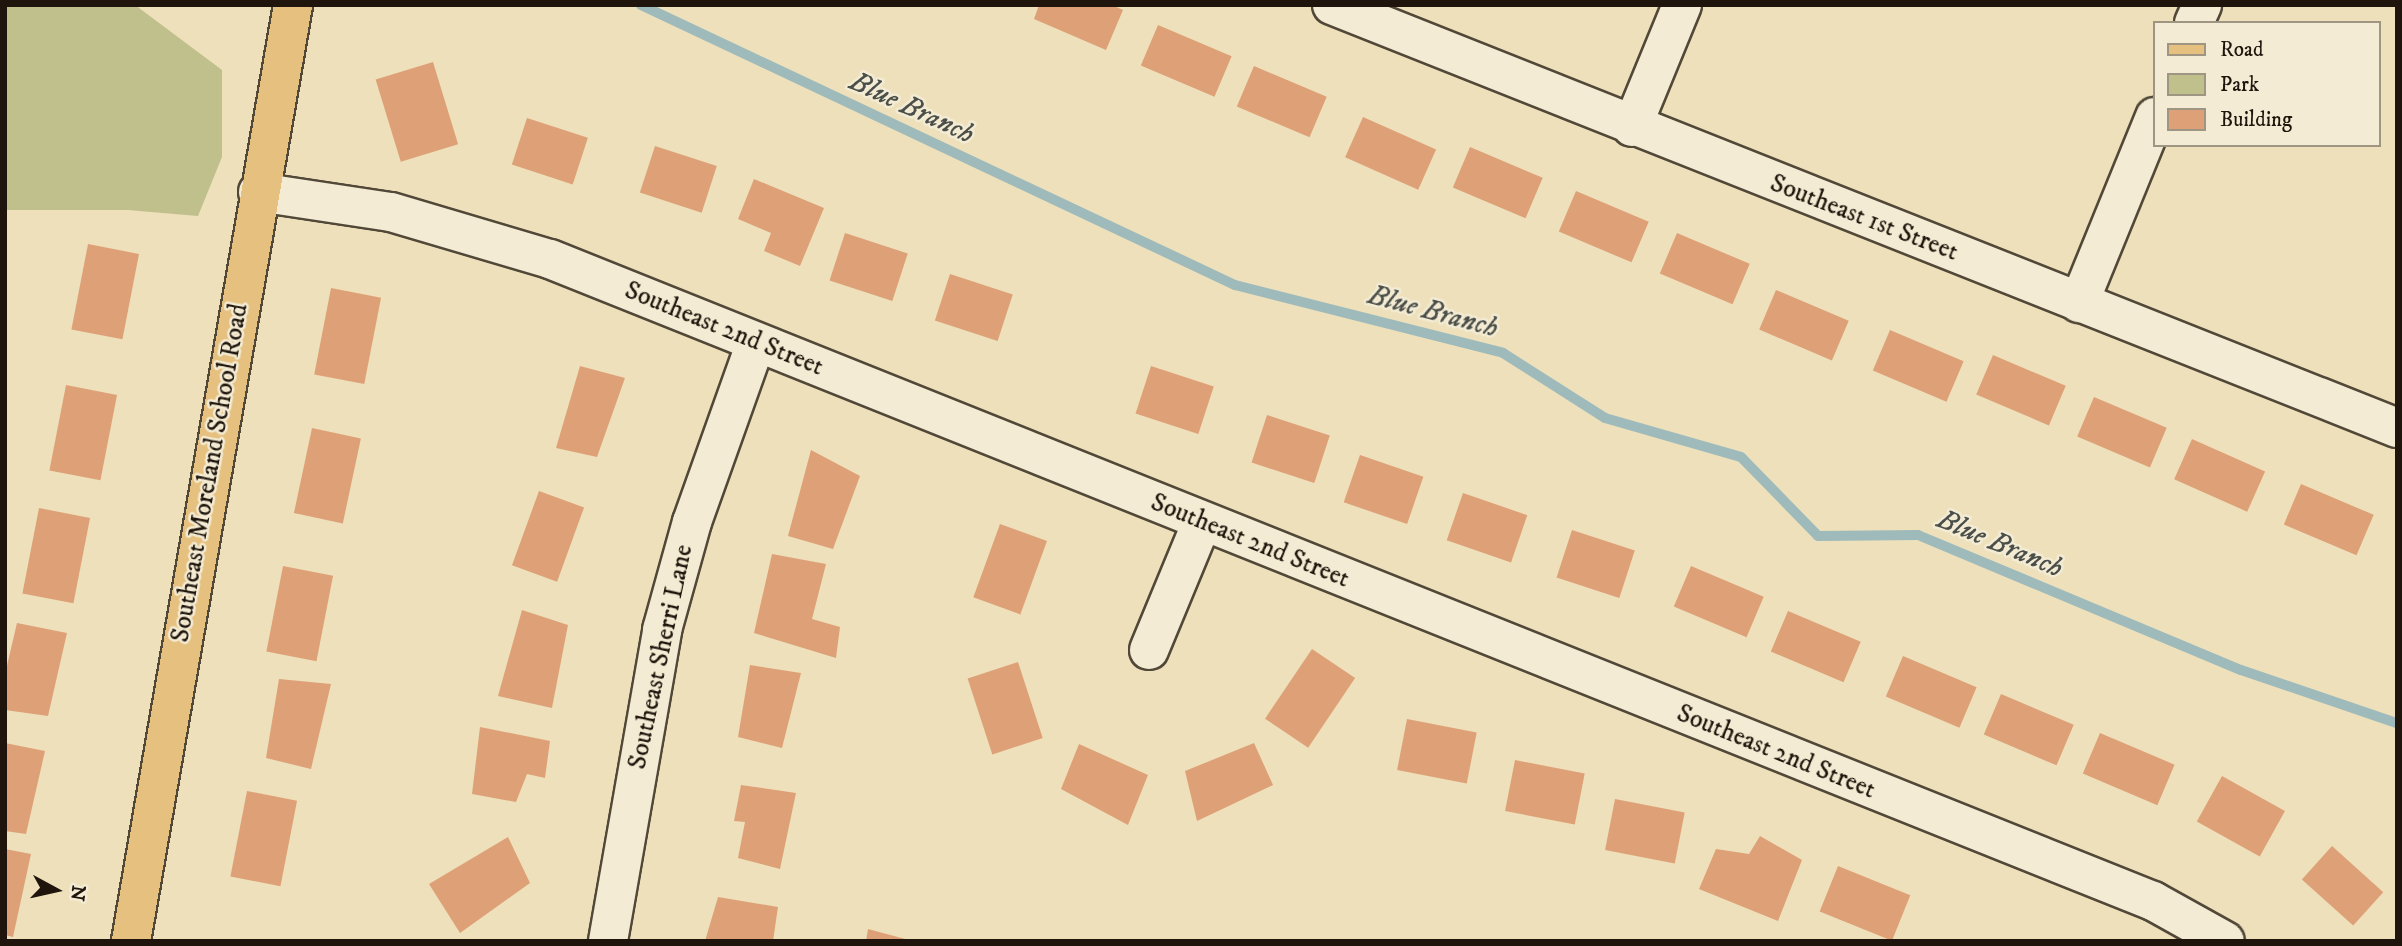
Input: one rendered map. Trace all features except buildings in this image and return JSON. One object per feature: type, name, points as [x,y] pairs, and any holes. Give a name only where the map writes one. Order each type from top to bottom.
[{"type":"main road","name":"Southeast Moreland School Road","points":[[131,941],[258,192],[293,5]]},
{"type":"street","name":"Southeast 1st Street","points":[[1332,5],[1632,127],[2397,428]]},
{"type":"street","points":[[1632,127],[1682,5]]},
{"type":"street","points":[[2195,21],[2202,5]]},
{"type":"street","points":[[2078,303],[2154,119]]},
{"type":"street","name":"Southeast 2nd Street","points":[[258,192],[391,212],[536,255],[2153,901],[2225,941]]},
{"type":"street","name":"Southeast Sherri Lane","points":[[608,941],[662,629],[692,522],[756,342]]},
{"type":"street","points":[[1149,650],[1202,522]]},
{"type":"green space","points":[[5,5],[135,5],[222,70],[222,157],[198,216],[128,210],[5,210]]},
{"type":"waterway","name":"Blue Branch","points":[[641,5],[1235,285],[1503,353],[1605,418],[1741,457],[1818,536],[1918,535],[2241,670],[2397,723]]}]
